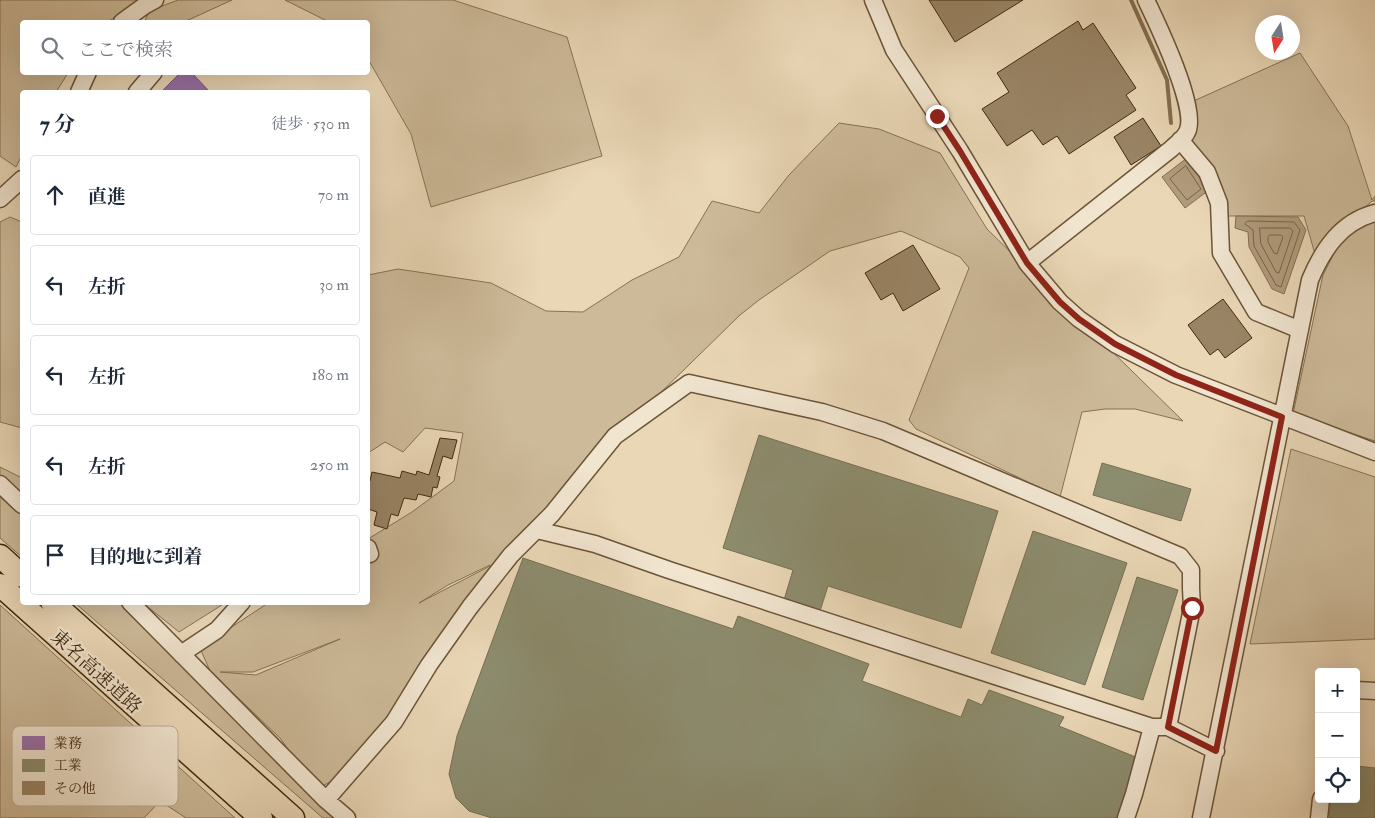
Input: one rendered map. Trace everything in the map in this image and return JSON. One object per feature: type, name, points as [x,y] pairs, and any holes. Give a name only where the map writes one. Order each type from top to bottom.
[{"type":"highway","points":[[0,556],[20,574]]},
{"type":"highway","name":"東名高速道路","points":[[0,585],[20,603]]},
{"type":"highway","name":"東名高速道路","points":[[22,605],[158,726]]},
{"type":"highway","name":"東名高速道路","points":[[55,605],[293,818]]},
{"type":"highway","name":"東名高速道路","points":[[178,744],[261,818]]},
{"type":"street","points":[[873,0],[894,50],[960,151],[1027,263],[1060,302],[1079,319],[1115,344],[1176,375],[1375,452]]},
{"type":"street","points":[[1027,263],[1171,149],[1188,132],[1190,113],[1171,54],[1146,0]]},
{"type":"street","points":[[126,20],[147,2]]},
{"type":"street","points":[[79,90],[86,75]]},
{"type":"street","points":[[139,90],[151,75]]},
{"type":"street","points":[[1180,140],[1207,172],[1219,203],[1221,253],[1256,312],[1300,330]]},
{"type":"street","points":[[0,199],[20,181]]},
{"type":"street","points":[[1201,818],[1310,280],[1318,261],[1329,243],[1344,228],[1364,215],[1375,213]]},
{"type":"street","points":[[326,800],[394,722],[429,664],[470,607],[511,555],[552,514],[615,436],[689,383],[822,412],[874,428],[1180,556],[1192,570],[1192,608],[1160,727],[1126,818]]},
{"type":"street","points":[[0,484],[20,503]]},
{"type":"street","points":[[536,530],[595,544],[678,573],[1160,727],[1216,751]]},
{"type":"street","points":[[133,605],[326,800],[347,818]]},
{"type":"street","points":[[181,654],[217,630],[239,605]]},
{"type":"street","points":[[1360,690],[1375,691]]},
{"type":"street","points":[[1319,818],[1321,803]]},
{"type":"shaded area","points":[[0,0],[136,0],[136,2],[111,20],[20,20],[20,75],[67,75],[57,90],[20,90],[20,159],[16,167],[0,156]]},
{"type":"shaded area","points":[[178,0],[232,0],[188,20],[145,20],[149,11]]},
{"type":"shaded area","points":[[285,0],[453,0],[567,37],[602,156],[431,207],[411,134],[370,62],[370,20],[325,20]]},
{"type":"shaded area","points":[[1300,53],[1348,126],[1372,200],[1375,196],[1375,201],[1372,201],[1315,254],[1304,216],[1228,216],[1188,132],[1187,104],[1284,60],[1300,60]]},
{"type":"shaded area","points":[[839,123],[879,129],[940,153],[987,229],[1183,421],[1135,409],[1105,409],[1082,412],[1060,497],[916,429],[909,420],[969,268],[960,257],[901,231],[830,251],[740,315],[604,448],[352,771],[318,788],[351,818],[323,818],[77,605],[130,605],[307,777],[281,739],[210,671],[200,648],[265,605],[370,605],[370,538],[412,512],[454,481],[463,433],[425,428],[403,452],[385,442],[370,452],[370,275],[398,269],[491,283],[546,311],[583,312],[632,280],[679,257],[712,201],[759,213],[789,175]],"holes":[[[490,566],[419,603],[448,585]],[[340,639],[256,675],[220,672],[253,672]]]},
{"type":"shaded area","points":[[10,217],[20,221],[20,427],[0,422],[0,222]]},
{"type":"shaded area","points":[[1375,219],[1375,441],[1293,414],[1323,275],[1340,242]]},
{"type":"shaded area","points":[[1291,449],[1375,477],[1375,639],[1250,644]]},
{"type":"shaded area","points":[[0,467],[20,477],[20,555],[0,538]]},
{"type":"shaded area","points":[[0,605],[133,726],[12,726],[12,806],[155,806],[144,818],[0,818]]},
{"type":"shaded area","points":[[145,605],[222,605],[179,632]]},
{"type":"shaded area","points":[[178,766],[235,818],[186,818],[168,806],[178,806]]},
{"type":"water","points":[[1187,158],[1209,190],[1185,208],[1162,177]]},
{"type":"water","points":[[1236,216],[1298,217],[1306,230],[1284,294],[1272,289],[1249,247],[1248,232],[1235,228]]},
{"type":"building: 業務","points":[[178,75],[194,75],[208,90],[163,90]]},
{"type":"building: 工業","points":[[759,435],[998,511],[961,628],[828,586],[820,611],[784,600],[793,570],[723,548]]},
{"type":"building: 工業","points":[[1102,463],[1191,489],[1181,521],[1093,495]]},
{"type":"building: 工業","points":[[1033,531],[1127,563],[1085,685],[991,653]]},
{"type":"building: 工業","points":[[523,558],[733,629],[738,616],[869,664],[862,681],[961,717],[968,699],[982,705],[989,690],[1064,717],[1059,726],[1143,760],[1124,818],[492,818],[469,811],[456,798],[449,774],[457,736]]},
{"type":"building: 工業","points":[[1137,577],[1178,590],[1143,700],[1102,687]]},
{"type":"building: 工業","points":[[1360,766],[1375,768],[1375,818],[1329,818],[1331,803],[1360,803]]},
{"type":"building: その他","points":[[929,0],[1023,0],[955,42]]},
{"type":"building: その他","points":[[1078,21],[1083,30],[1093,23],[1136,88],[1126,95],[1136,110],[1069,154],[1057,136],[1043,145],[1032,130],[1007,146],[982,109],[1009,92],[997,73]]},
{"type":"building: その他","points":[[1143,118],[1161,146],[1131,165],[1114,137]]},
{"type":"building: その他","points":[[913,245],[940,289],[903,311],[893,293],[881,300],[865,273]]},
{"type":"building: その他","points":[[1223,299],[1252,338],[1225,358],[1218,349],[1210,355],[1188,325]]},
{"type":"building: その他","points":[[440,438],[457,440],[452,459],[443,456],[437,476],[440,477],[437,488],[433,487],[431,497],[418,494],[416,500],[404,498],[398,516],[391,514],[387,529],[374,525],[377,512],[370,510],[370,481],[372,472],[400,478],[402,471],[416,475],[417,471],[429,475]]},
{"type":"waterway","points":[[1131,0],[1167,80],[1171,123]]},
{"type":"route","points":[[937,116],[1027,263],[1060,302],[1079,319],[1115,344],[1176,375],[1282,417],[1216,751],[1168,727],[1192,608]]}]
